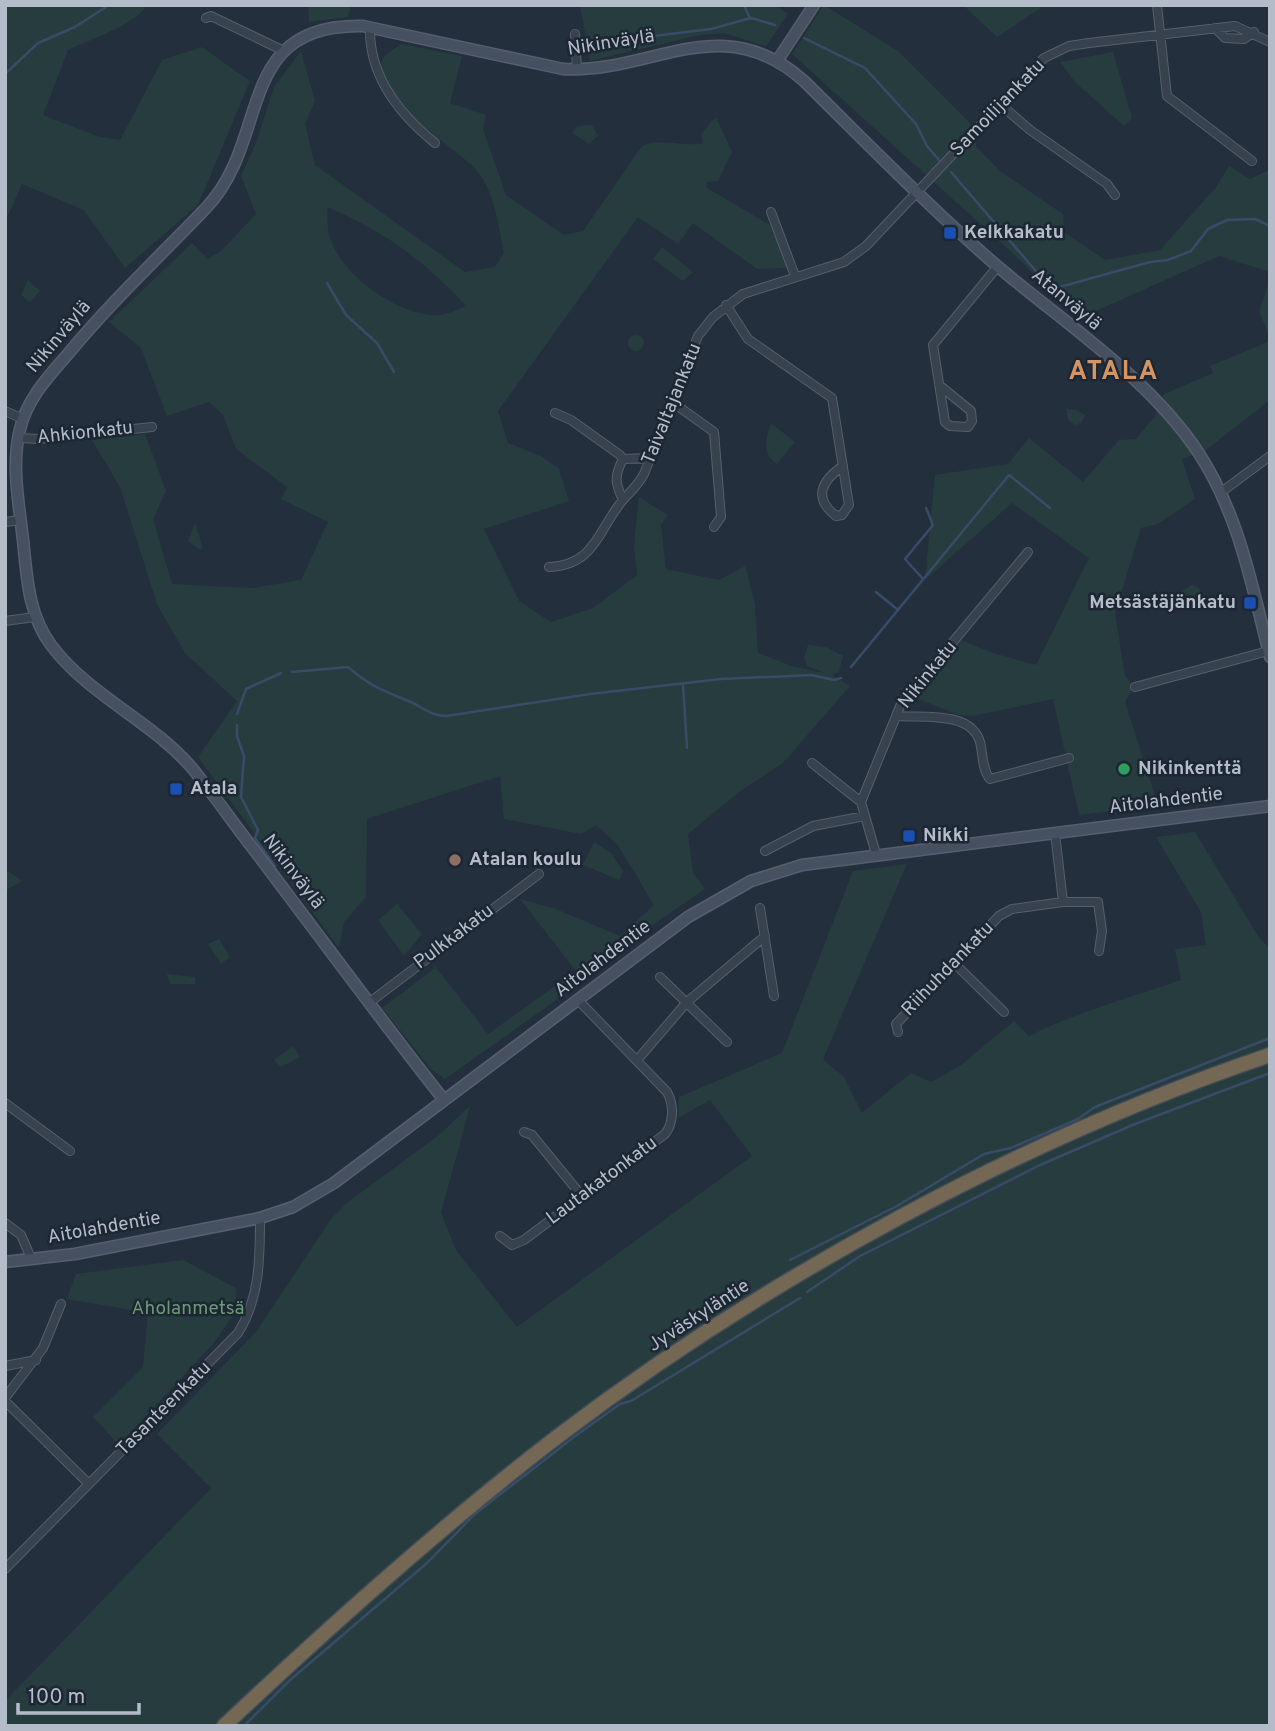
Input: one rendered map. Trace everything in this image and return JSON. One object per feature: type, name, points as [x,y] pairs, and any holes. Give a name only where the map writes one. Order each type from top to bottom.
[{"type":"highway","name":"Jyväskyläntie","points":[[224,1726],[441,1530],[559,1436],[720,1324],[853,1244],[951,1192],[1145,1103],[1270,1055]]},
{"type":"street","points":[[777,61],[814,5]]},
{"type":"street","points":[[1157,5],[1167,96],[1239,148],[1252,161]]},
{"type":"street","points":[[206,18],[211,16],[284,51]]},
{"type":"street","name":"Nikinväylä","points":[[444,1100],[192,768],[64,660],[48,642],[34,617],[21,520],[16,466],[18,438],[23,419],[38,391],[117,296],[220,191],[240,155],[262,81],[284,51],[319,29],[345,25],[370,28],[554,68],[577,69],[706,45],[738,47],[777,61]]},
{"type":"street","points":[[370,28],[374,57],[390,96],[408,120],[435,143]]},
{"type":"street","name":"Samoilijankatu","points":[[918,194],[1034,67],[1069,46],[1215,28],[1225,38],[1244,39],[1254,32],[1270,42]]},
{"type":"street","points":[[575,34],[577,69]]},
{"type":"street","name":"Atanväylä","points":[[777,61],[804,81],[918,194],[998,266],[1149,394],[1198,453],[1220,493],[1245,556],[1269,654]]},
{"type":"street","points":[[1000,104],[1030,130],[1107,184],[1115,195]]},
{"type":"street","name":"Taivaltajankatu","points":[[549,567],[558,567],[590,552],[623,500],[635,489],[698,336],[726,305],[743,293],[844,262],[866,246],[918,194]]},
{"type":"street","points":[[771,212],[795,276]]},
{"type":"street","points":[[939,385],[971,411],[972,421],[968,427],[950,426],[945,422],[939,385],[933,345],[998,266]]},
{"type":"street","points":[[726,305],[748,339],[832,398],[843,466],[849,505],[842,515],[836,516],[825,507],[821,495],[822,488],[843,466]]},
{"type":"street","points":[[672,402],[714,432],[721,517],[714,527]]},
{"type":"street","name":"Ahkionkatu","points":[[5,411],[23,419]]},
{"type":"street","points":[[555,413],[571,420],[623,459],[650,458]]},
{"type":"street","name":"Ahkionkatu","points":[[18,438],[39,439],[152,427]]},
{"type":"street","points":[[1220,493],[1270,456]]},
{"type":"street","points":[[623,459],[616,472],[615,484],[623,500]]},
{"type":"street","points":[[5,522],[21,520]]},
{"type":"street","name":"Nikinkatu","points":[[861,802],[901,704],[1028,552]]},
{"type":"street","points":[[5,621],[34,617]]},
{"type":"street","points":[[1135,687],[1269,654]]},
{"type":"street","points":[[897,716],[959,721],[971,725],[977,734],[990,779],[1069,758]]},
{"type":"street","points":[[812,763],[861,802],[876,854]]},
{"type":"street","name":"Aitolahdentie","points":[[5,1262],[75,1254],[260,1218],[293,1207],[334,1183],[674,927],[734,889],[786,869],[876,854],[1270,806]]},
{"type":"street","points":[[765,851],[813,826],[865,816]]},
{"type":"street","points":[[1055,833],[1063,902]]},
{"type":"street","name":"Pulkkakatu","points":[[370,1002],[538,874]]},
{"type":"street","name":"Riihuhdankatu","points":[[898,1032],[896,1024],[999,916],[1012,909],[1063,902],[1098,902],[1102,931],[1099,951]]},
{"type":"street","points":[[760,908],[774,996]]},
{"type":"street","points":[[638,1059],[687,1002],[765,936]]},
{"type":"street","points":[[954,964],[1004,1012]]},
{"type":"street","points":[[660,977],[727,1042]]},
{"type":"street","name":"Lautakatonkatu","points":[[500,1236],[508,1244],[518,1244],[669,1129],[671,1098],[638,1059],[578,1000]]},
{"type":"street","points":[[5,1104],[70,1151]]},
{"type":"street","points":[[524,1132],[532,1135],[581,1195]]},
{"type":"street","name":"Tasanteenkatu","points":[[5,1569],[238,1334],[250,1311],[257,1286],[260,1218]]},
{"type":"street","points":[[5,1223],[21,1235],[31,1258]]},
{"type":"street","points":[[61,1304],[36,1360],[5,1399],[89,1484]]},
{"type":"street","points":[[5,1366],[36,1360]]},
{"type":"green space","points":[[5,5],[147,5],[133,19],[68,50],[43,115],[100,137],[120,140],[162,60],[202,47],[250,81],[198,205],[125,268],[84,210],[22,184],[5,222]]},
{"type":"green space","points":[[308,5],[351,5],[348,17],[309,22]]},
{"type":"green space","points":[[580,5],[775,5],[788,14],[766,46],[724,33],[700,35],[590,61]]},
{"type":"green space","points":[[824,5],[898,51],[974,127],[976,146],[1000,171],[1063,214],[1064,232],[1105,260],[1160,250],[1216,187],[1229,166],[1250,179],[1269,170],[1270,272],[1219,256],[1078,319],[1018,258],[792,54]]},
{"type":"green space","points":[[963,5],[1045,5],[997,37]]},
{"type":"green space","points":[[401,44],[462,56],[450,103],[486,115],[483,129],[506,195],[564,235],[583,231],[642,146],[657,142],[703,143],[701,134],[716,117],[732,152],[718,181],[706,182],[707,188],[770,225],[788,268],[757,269],[693,223],[678,244],[638,217],[498,411],[508,443],[541,456],[559,469],[569,501],[484,529],[519,601],[551,622],[593,608],[637,575],[634,545],[639,497],[668,515],[661,525],[666,569],[719,580],[745,566],[755,604],[758,653],[792,666],[828,674],[807,666],[804,658],[808,645],[826,647],[843,656],[839,672],[832,675],[850,686],[783,763],[739,792],[688,834],[693,873],[705,889],[635,937],[579,984],[445,1079],[431,1069],[382,1008],[435,968],[431,961],[488,1034],[576,971],[520,899],[556,909],[620,936],[654,905],[618,845],[596,825],[581,834],[504,819],[500,776],[367,819],[366,897],[344,922],[339,948],[198,757],[237,701],[185,653],[157,604],[120,487],[92,440],[145,434],[166,491],[153,519],[172,584],[253,588],[301,580],[328,522],[281,499],[287,487],[236,449],[223,415],[209,402],[167,416],[141,348],[109,322],[192,243],[208,259],[221,251],[256,214],[241,176],[256,143],[274,87],[301,51],[315,101],[305,124],[315,165],[465,272],[495,267],[504,253],[496,211],[484,181],[468,162],[416,119],[386,87],[380,71],[384,57]],"holes":[[[327,207],[348,216],[419,261],[466,306],[440,315],[424,314],[407,309],[373,291],[345,264],[329,234]]]},
{"type":"green space","points":[[1113,52],[1132,118],[1124,126],[1075,82],[1060,62]]},
{"type":"green space","points":[[592,125],[598,136],[589,144],[572,133],[577,126]]},
{"type":"green space","points":[[662,247],[693,272],[683,281],[653,259]]},
{"type":"green space","points":[[1270,279],[1270,337],[1259,312]]},
{"type":"green space","points":[[28,280],[40,291],[30,302],[21,295]]},
{"type":"green space","points":[[633,335],[639,335],[644,343],[642,349],[633,351],[628,346],[628,340]]},
{"type":"green space","points":[[1270,341],[1270,400],[1206,450],[1182,459],[1195,499],[1158,524],[1141,528],[1115,613],[1125,676],[1134,687],[1125,702],[1158,805],[1079,815],[1053,699],[973,716],[959,715],[913,697],[961,640],[993,653],[1036,665],[1089,558],[1012,503],[925,580],[935,475],[1008,464],[1029,438],[1083,482],[1119,440],[1136,439],[1155,416],[1164,394],[1213,373],[1210,366]]},
{"type":"green space","points":[[1066,409],[1077,410],[1085,415],[1081,423],[1075,425],[1068,420]]},
{"type":"green space","points":[[771,423],[795,442],[777,464],[767,450],[766,440]]},
{"type":"green space","points":[[195,523],[203,548],[200,550],[188,541]]},
{"type":"green space","points":[[1192,585],[1199,588],[1203,598],[1186,608],[1172,596]]},
{"type":"green space","points":[[1195,832],[1260,939],[1270,948],[1270,1726],[5,1726],[5,1701],[211,1488],[157,1434],[256,1332],[331,1219],[348,1202],[439,1135],[470,1106],[441,1213],[456,1250],[517,1327],[752,1156],[710,1100],[678,1118],[679,1097],[782,1053],[853,871],[907,864],[823,1059],[844,1077],[862,1113],[911,1073],[931,1082],[960,1066],[1014,1021],[1029,1036],[1084,1012],[1181,980],[1175,949],[1206,945],[1201,912],[1156,837]]},
{"type":"green space","points":[[594,842],[611,853],[623,871],[619,880],[583,865]]},
{"type":"green space","points":[[5,869],[22,881],[5,891]]},
{"type":"green space","points":[[397,904],[422,934],[404,956],[378,920]]},
{"type":"green space","points":[[219,939],[230,957],[221,964],[208,944]]},
{"type":"green space","points":[[167,974],[195,977],[195,984],[170,984]]},
{"type":"green space","points":[[293,1046],[300,1057],[280,1067],[274,1060]]},
{"type":"green space","name":"Aholanmetsä","points":[[183,1260],[236,1288],[237,1310],[213,1344],[119,1445],[93,1417],[143,1367],[148,1313],[67,1299],[76,1274]]},
{"type":"waterway","points":[[5,74],[38,43],[75,27],[109,5]]},
{"type":"waterway","points":[[744,5],[750,18]]},
{"type":"waterway","points":[[624,47],[654,36],[711,29],[751,18],[775,25]]},
{"type":"waterway","points":[[804,38],[865,68],[916,124],[927,146],[939,160]]},
{"type":"waterway","points":[[951,172],[1046,283],[1056,288],[1150,262],[1168,260],[1191,251],[1208,229],[1227,220],[1255,219],[1270,226]]},
{"type":"waterway","points":[[327,283],[346,315],[377,343],[394,372]]},
{"type":"waterway","points":[[851,667],[1009,475],[1050,508]]},
{"type":"waterway","points":[[923,579],[905,559],[933,525],[926,508]]},
{"type":"waterway","points":[[876,592],[898,610]]},
{"type":"waterway","points":[[292,672],[348,667],[378,688],[441,716],[590,694],[721,679],[812,675],[834,680],[841,678]]},
{"type":"waterway","points":[[237,714],[246,689],[281,673]]},
{"type":"waterway","points":[[683,685],[687,748]]},
{"type":"waterway","points":[[237,725],[237,736],[244,756],[241,797],[258,830],[255,838],[275,866]]},
{"type":"waterway","points":[[790,1260],[897,1206],[984,1154],[1011,1148],[1078,1119],[1095,1107],[1270,1038]]},
{"type":"waterway","points":[[807,1292],[860,1256],[1040,1165],[1135,1124],[1270,1073]]},
{"type":"waterway","points":[[244,1726],[290,1680],[427,1563],[475,1514],[574,1437],[620,1404],[631,1401],[800,1298]]},
{"type":"place","name":"Kelkkakatu","points":[[950,233]]},
{"type":"place","name":"Metsästäjänkatu","points":[[1250,603]]},
{"type":"place","name":"Nikinkenttä","points":[[1124,769]]},
{"type":"place","name":"Atala","points":[[176,789]]},
{"type":"place","name":"Nikki","points":[[909,836]]},
{"type":"place","name":"Atalan koulu","points":[[455,860]]},
{"type":"district","name":"ATALA","points":[[1114,372]]}]
